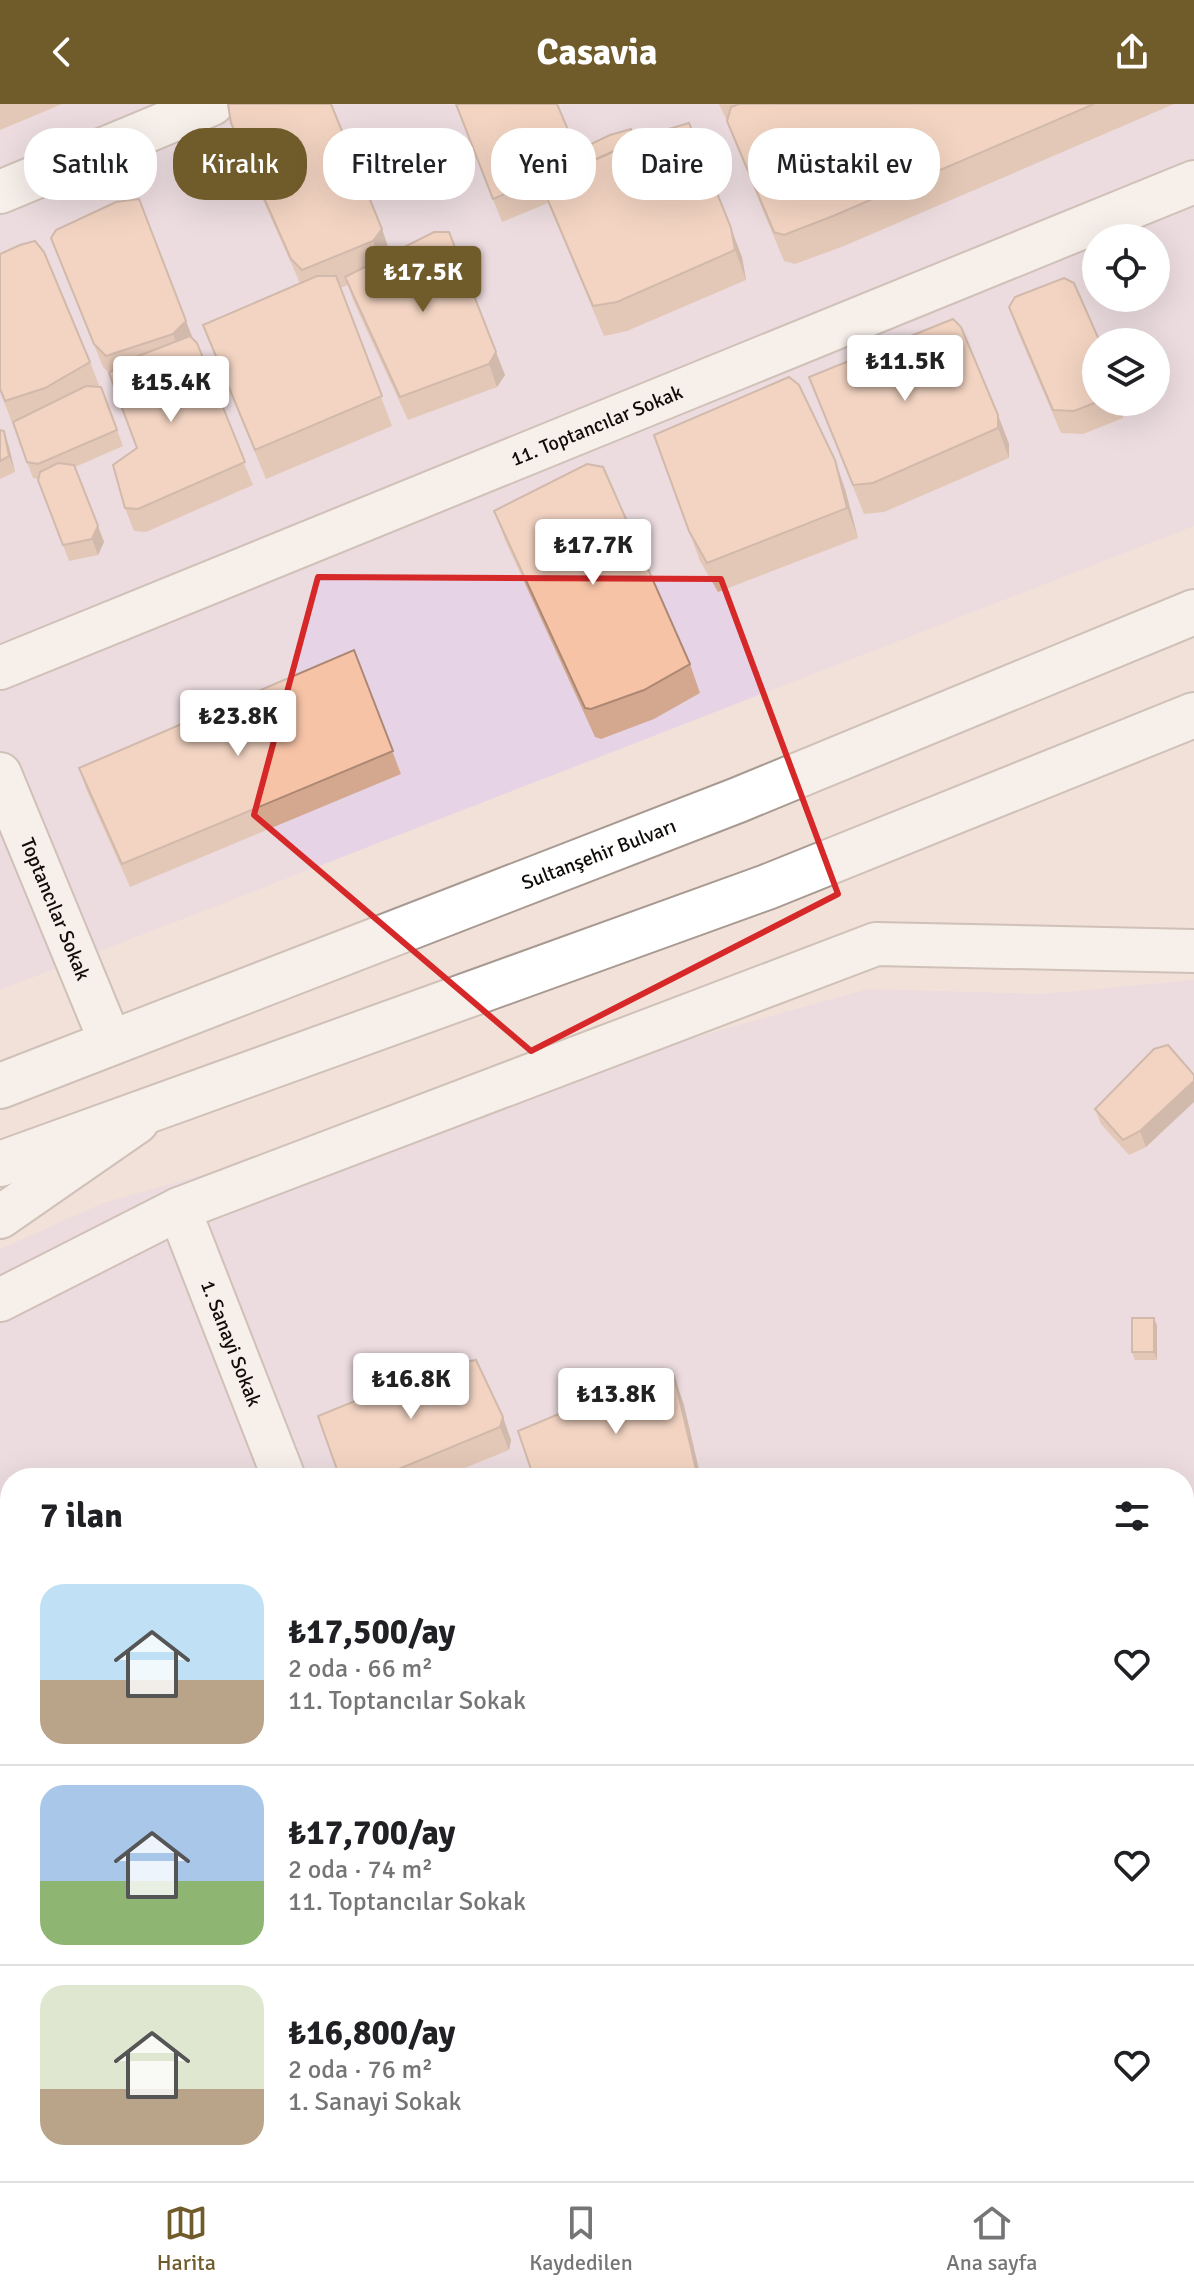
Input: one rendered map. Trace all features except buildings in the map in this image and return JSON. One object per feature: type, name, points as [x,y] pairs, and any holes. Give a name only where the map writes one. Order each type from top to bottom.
[{"type":"highway","name":"Sultanşehir Bulvarı","points":[[0,1086],[738,800],[1194,612]]},
{"type":"highway","points":[[0,1164],[767,887],[1194,715]]},
{"type":"street","points":[[0,192],[212,104]]},
{"type":"street","name":"11. Toptancılar Sokak","points":[[0,668],[1194,182]]},
{"type":"street","name":"Toptancılar Sokak","points":[[0,774],[111,1043]]},
{"type":"street","points":[[0,1300],[179,1209],[876,944],[1194,951]]},
{"type":"street","points":[[0,1217],[166,1102]]},
{"type":"street","name":"1. Sanayi Sokak","points":[[179,1209],[280,1468]]},
{"type":"highlighted area","points":[[318,577],[721,579],[838,894],[531,1051],[254,815]]},
{"type":"shaded area","points":[[0,104],[1194,104],[1194,526],[0,990]]},
{"type":"shaded area","points":[[1194,980],[1194,1468],[0,1468],[0,1249],[106,1202],[868,989],[1042,994]]}]
